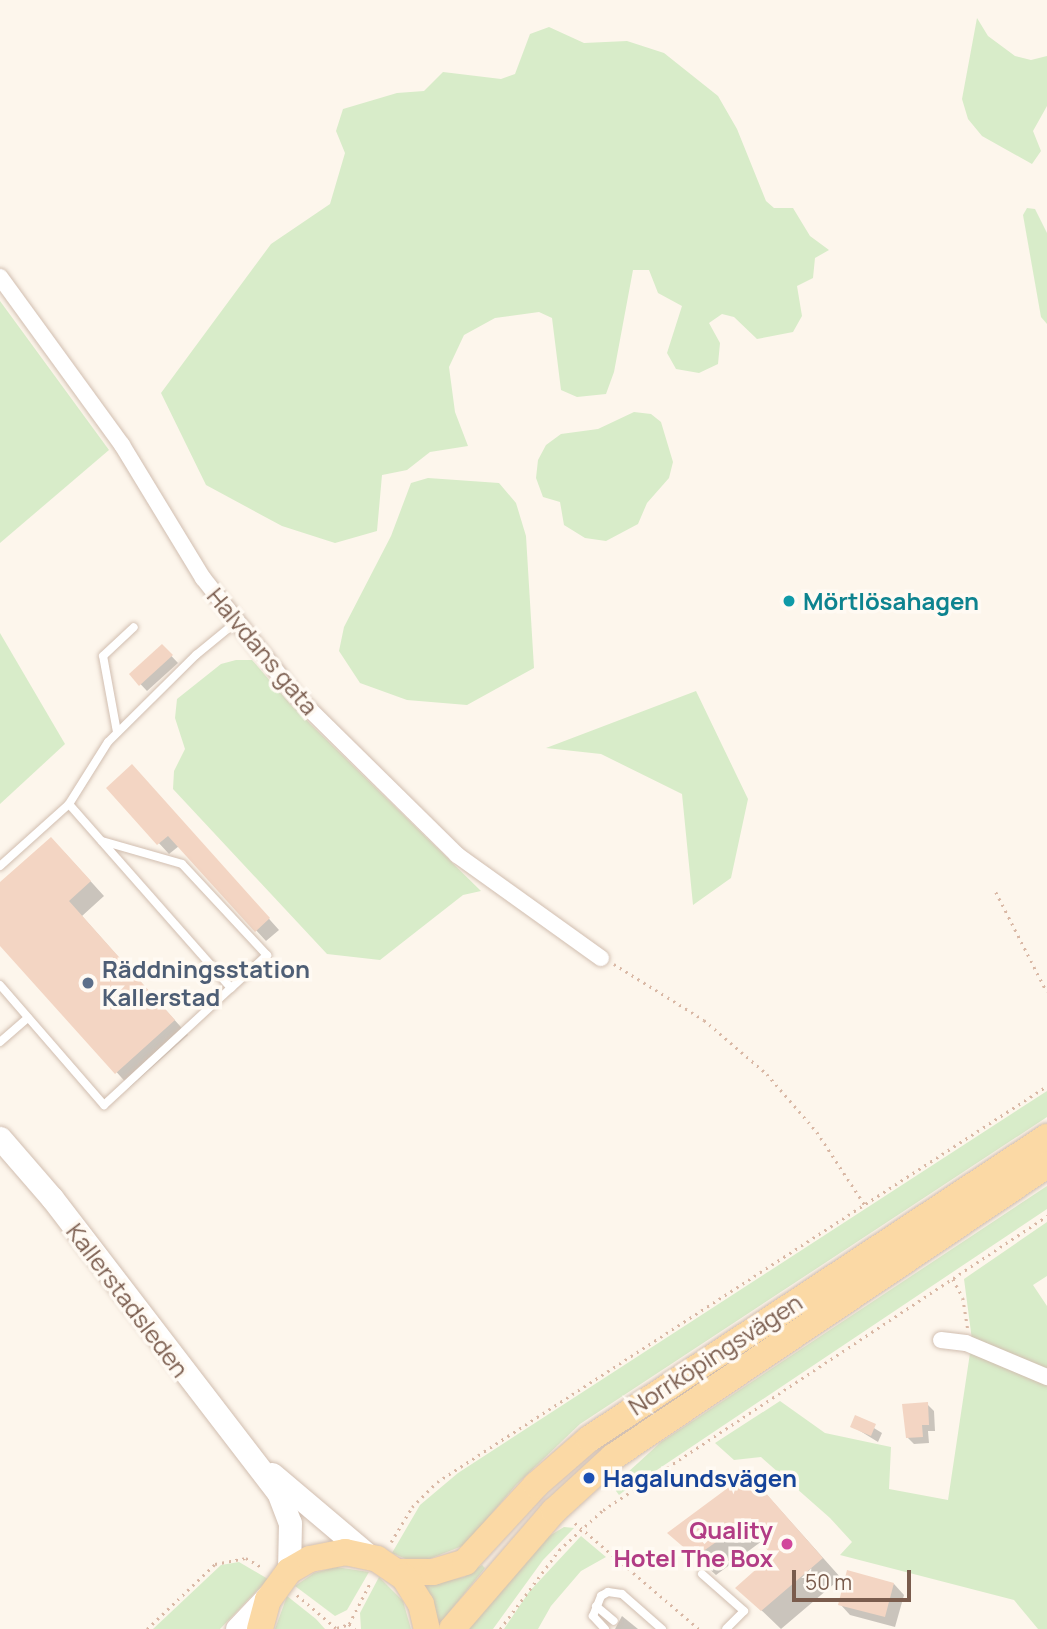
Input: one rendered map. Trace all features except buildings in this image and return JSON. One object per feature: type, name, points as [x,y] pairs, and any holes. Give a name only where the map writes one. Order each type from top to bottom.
[{"type":"main road","name":"Norrköpingsvägen","points":[[281,1582],[333,1552],[382,1563],[443,1570],[465,1562],[536,1485],[589,1439],[1047,1137]]},
{"type":"main road","name":"Kallerstadsleden","points":[[0,1138],[52,1198],[193,1387],[257,1461],[278,1492],[290,1522],[281,1582]]},
{"type":"main road","name":"Norrköpingsvägen","points":[[452,1629],[520,1548],[613,1457],[1047,1166]]},
{"type":"main road","name":"Kallerstadsleden","points":[[257,1461],[382,1563]]},
{"type":"main road","points":[[382,1563],[418,1597],[427,1629]]},
{"type":"main road","points":[[237,1629],[281,1582]]},
{"type":"main road","points":[[260,1629],[281,1582]]},
{"type":"street","name":"Halvdans gata","points":[[0,277],[80,383],[235,623],[295,695],[457,855],[601,958]]},
{"type":"street","points":[[941,1339],[966,1343],[1047,1377]]},
{"type":"lane","points":[[0,866],[69,804],[117,732],[235,623]]},
{"type":"lane","points":[[117,732],[103,656],[134,627]]},
{"type":"lane","points":[[69,804],[231,988]]},
{"type":"lane","points":[[0,985],[104,1105],[267,956],[183,864],[102,841]]},
{"type":"lane","points":[[0,1042],[28,1018]]},
{"type":"lane","points":[[702,1574],[744,1611],[726,1629]]},
{"type":"lane","points":[[605,1629],[593,1616],[596,1606],[608,1592],[622,1594],[662,1629]]},
{"type":"lane","points":[[596,1606],[614,1621]]},
{"type":"path","points":[[996,892],[1047,992]]},
{"type":"path","points":[[601,958],[633,972],[704,1020],[767,1074],[817,1132],[865,1205]]},
{"type":"path","points":[[147,1629],[226,1559],[246,1558],[281,1582],[336,1629],[349,1624],[412,1507],[437,1482],[1047,1086]]},
{"type":"path","points":[[500,1629],[530,1586],[581,1528],[1047,1216]]},
{"type":"path","points":[[953,1279],[967,1317],[966,1343]]},
{"type":"path","points":[[575,1522],[699,1629]]},
{"type":"path","points":[[349,1624],[355,1629]]},
{"type":"green space","points":[[977,18],[988,36],[1015,56],[1031,60],[1047,56],[1047,106],[1033,131],[1041,151],[1032,164],[982,136],[968,119],[962,99]]},
{"type":"green space","points":[[549,27],[584,43],[627,41],[664,53],[718,96],[737,129],[766,201],[774,208],[793,208],[810,236],[829,250],[815,258],[813,278],[797,286],[802,316],[793,332],[757,339],[734,317],[722,314],[709,323],[720,343],[718,364],[699,373],[676,369],[667,353],[682,306],[658,293],[649,270],[633,270],[614,372],[606,394],[577,397],[561,390],[552,318],[539,312],[495,318],[464,335],[449,367],[455,412],[468,446],[430,452],[407,470],[382,475],[377,531],[335,543],[282,526],[206,485],[161,393],[271,244],[330,204],[345,153],[336,131],[343,109],[397,93],[424,91],[443,72],[501,79],[515,74],[530,34]]},
{"type":"green space","points":[[1027,208],[1035,209],[1047,233],[1047,324],[1041,317],[1023,215]]},
{"type":"green space","points":[[0,301],[109,450],[0,543]]},
{"type":"green space","points":[[634,412],[651,414],[661,422],[673,462],[669,478],[647,503],[638,524],[606,541],[585,538],[564,525],[560,502],[543,497],[536,478],[538,460],[546,445],[561,434],[598,429]]},
{"type":"green space","points":[[428,478],[499,483],[516,503],[526,536],[534,668],[467,705],[407,700],[360,683],[339,651],[344,627],[391,536],[411,483]]},
{"type":"green space","points":[[0,633],[65,744],[0,804]]},
{"type":"green space","points":[[252,660],[291,705],[481,891],[463,895],[380,960],[327,954],[173,789],[174,771],[185,749],[175,718],[177,699],[221,664]]},
{"type":"green space","points":[[696,691],[748,799],[731,878],[693,905],[682,794],[601,754],[546,748]]},
{"type":"green space","points":[[1047,1091],[1047,1117],[580,1424],[516,1485],[465,1545],[429,1559],[406,1559],[392,1553],[420,1505],[458,1473]]},
{"type":"green space","points":[[1047,1186],[1047,1209],[636,1484],[632,1479],[624,1484],[627,1489],[619,1495],[616,1491],[615,1484],[661,1442]]},
{"type":"green space","points":[[1047,1222],[1047,1276],[1033,1285],[1047,1306],[1047,1372],[972,1340],[964,1279]]},
{"type":"green space","points":[[970,1353],[1047,1385],[1047,1629],[1038,1629],[1014,1600],[840,1555],[852,1542],[830,1518],[761,1457],[734,1460],[715,1443],[780,1401],[825,1433],[891,1447],[889,1489],[948,1500]]},
{"type":"green space","points":[[564,1527],[574,1528],[543,1560],[493,1629],[467,1629],[546,1538]]},
{"type":"green space","points":[[581,1536],[606,1557],[581,1571],[551,1606],[538,1629],[504,1629],[529,1592]]},
{"type":"green space","points":[[239,1562],[268,1579],[220,1629],[153,1629],[221,1565]]},
{"type":"green space","points":[[482,1565],[485,1568],[438,1626],[424,1586],[464,1577]]},
{"type":"green space","points":[[336,1567],[369,1572],[347,1610],[335,1616],[295,1586],[314,1573]]},
{"type":"green space","points":[[379,1577],[403,1601],[411,1629],[361,1629],[360,1613]]},
{"type":"green space","points":[[287,1596],[316,1619],[325,1629],[275,1629]]},
{"type":"place","name":"Mörtlösahagen","points":[[789,601]]},
{"type":"place","name":"Räddningsstation Kallerstad","points":[[88,983]]},
{"type":"place","name":"Hagalundsvägen","points":[[589,1478]]},
{"type":"place","name":"Quality Hotel The Box","points":[[787,1544]]}]
